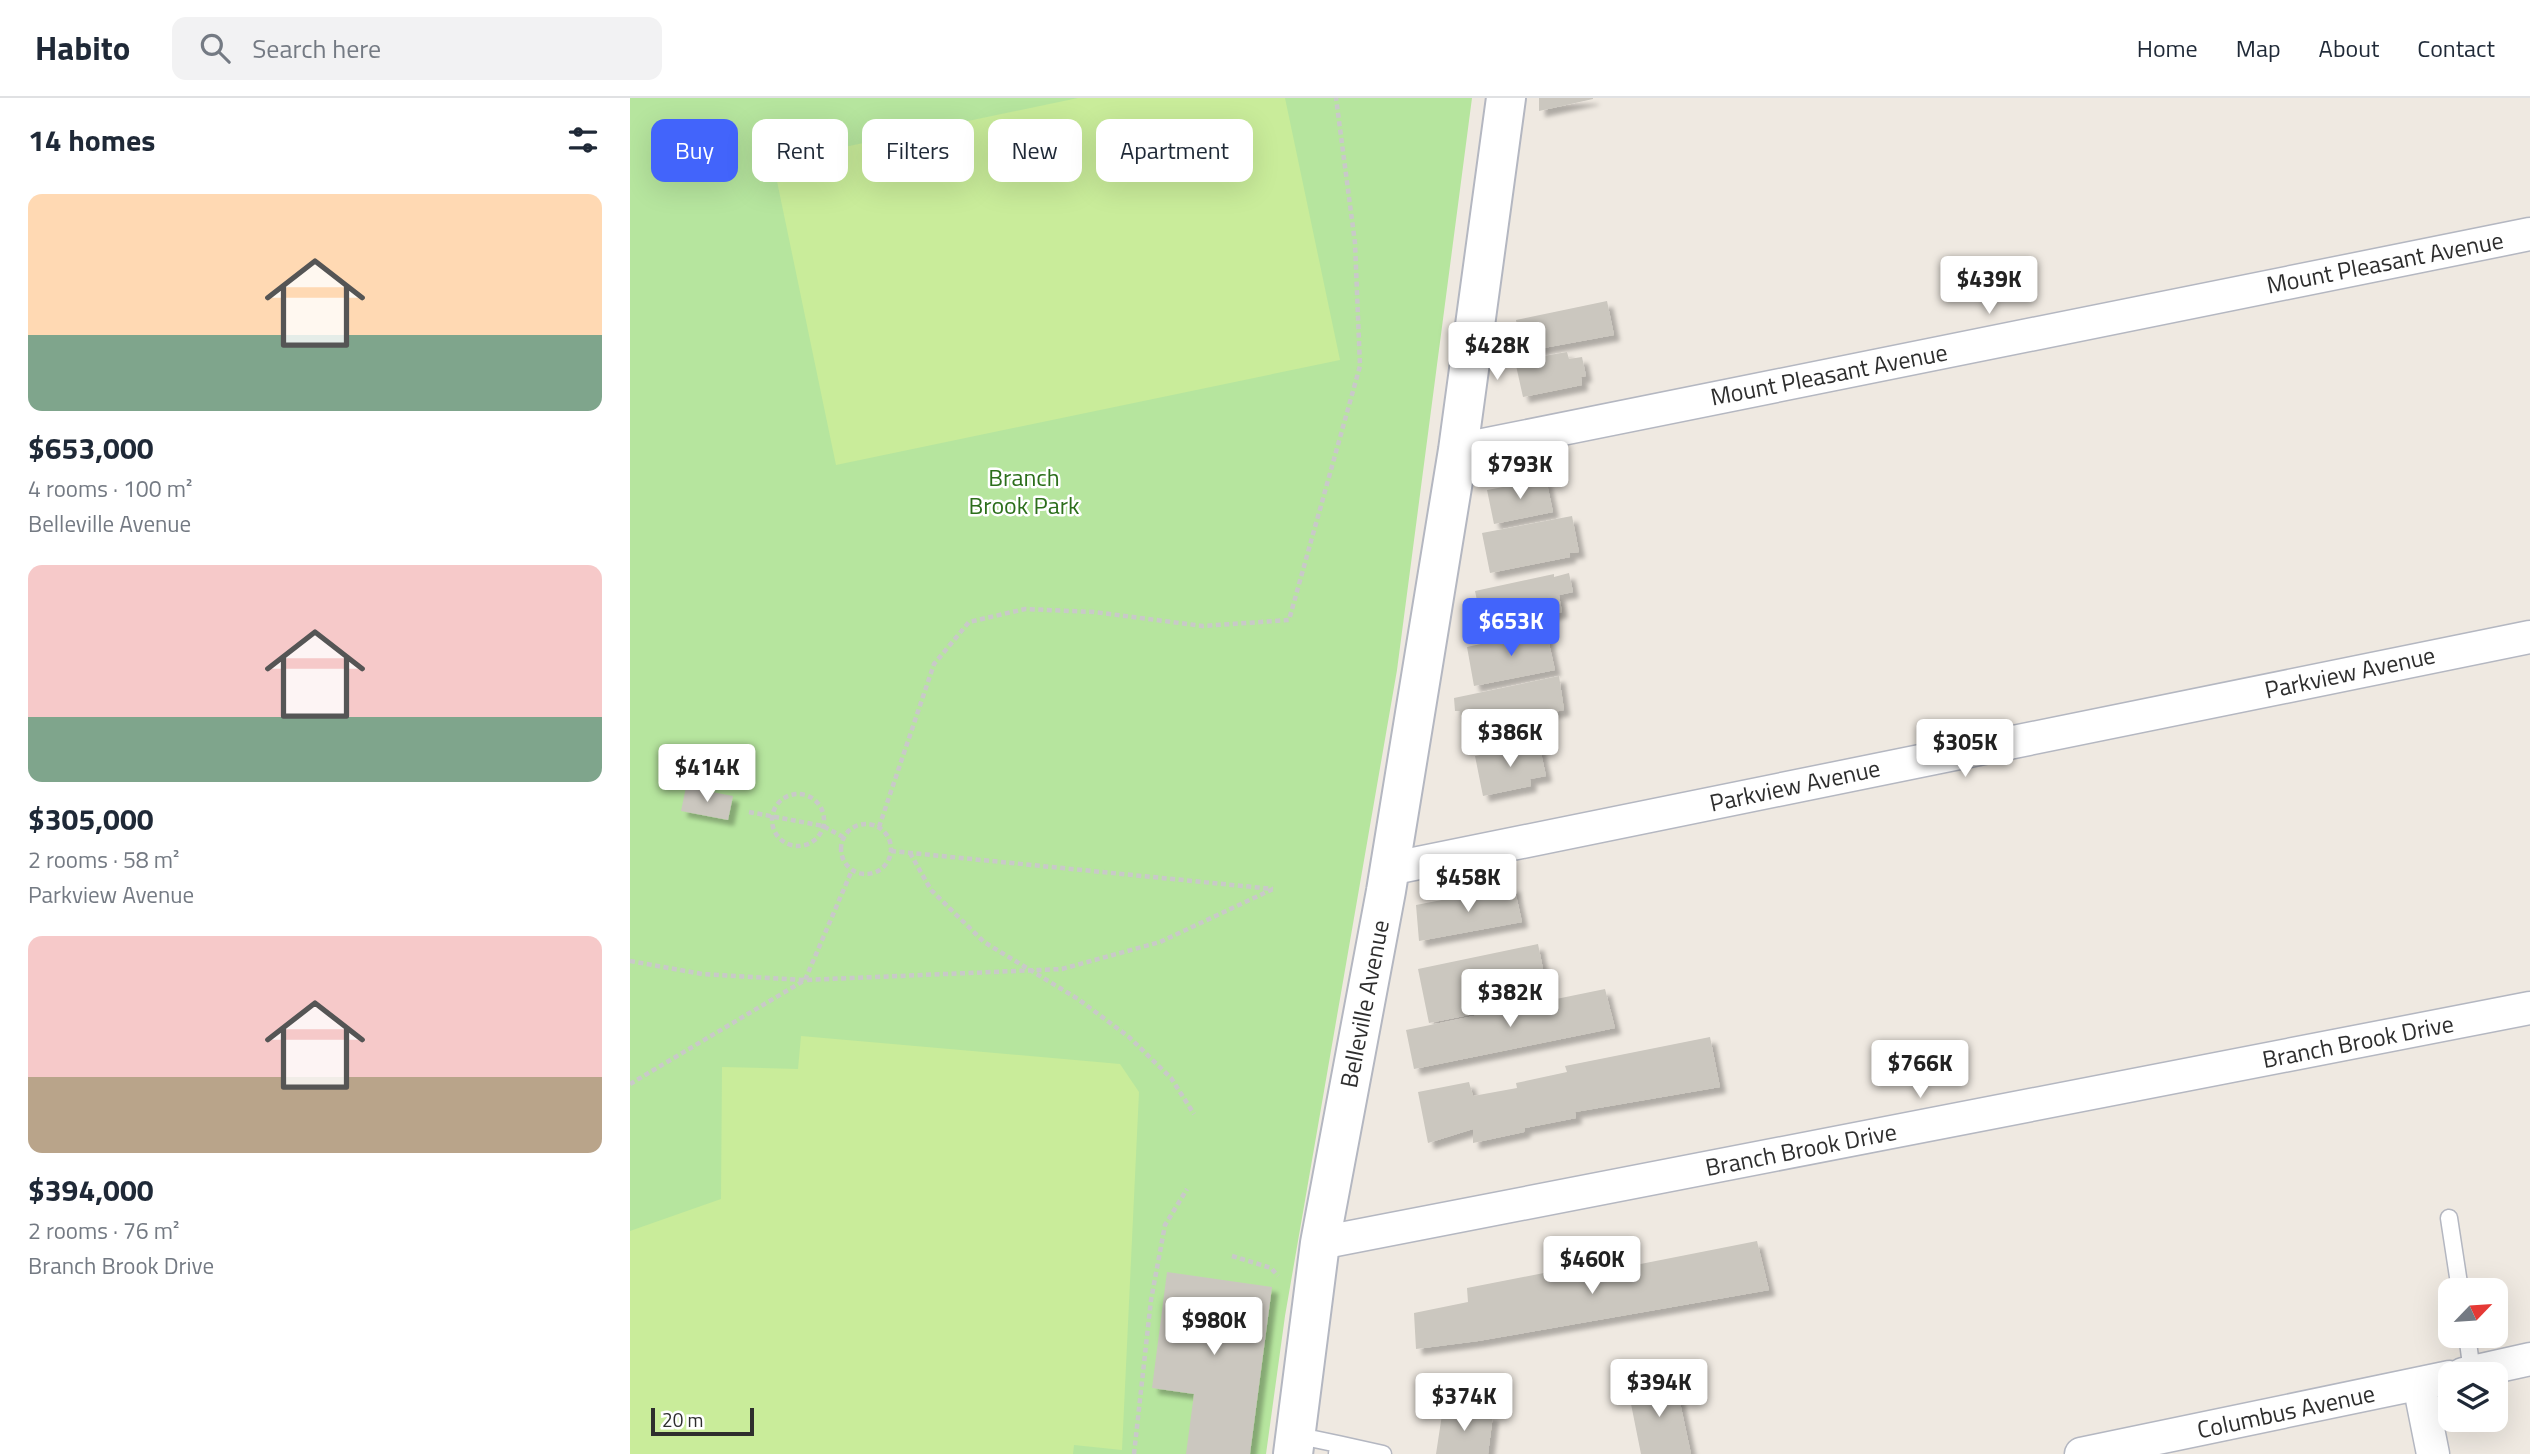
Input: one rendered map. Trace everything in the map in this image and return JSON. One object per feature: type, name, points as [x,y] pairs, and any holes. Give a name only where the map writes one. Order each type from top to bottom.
[{"type":"main road","name":"Belleville Avenue","points":[[1294,1445],[1320,1243],[1389,869],[1458,450],[1506,98]]},
{"type":"street","name":"Mount Pleasant Avenue","points":[[1458,450],[2530,234]]},
{"type":"street","name":"Parkview Avenue","points":[[1389,869],[2530,637]]},
{"type":"street","name":"Branch Brook Drive","points":[[1320,1243],[2530,1008]]},
{"type":"street","name":"Columbus Avenue","points":[[2508,1364],[2530,1359]]},
{"type":"street","name":"Columbus Avenue","points":[[2081,1454],[2438,1380]]},
{"type":"street","points":[[2419,1384],[2433,1454]]},
{"type":"lane","points":[[2449,1218],[2458,1278]]},
{"type":"lane","points":[[1294,1445],[1385,1454]]},
{"type":"path","points":[[878,827],[933,664],[969,621],[1026,609],[1094,612],[1203,626],[1289,620],[1360,366],[1355,243],[1336,98]]},
{"type":"path","points":[[799,794],[815,800],[824,815],[823,826],[816,839],[809,844],[792,846],[773,829],[772,816],[776,805],[782,799],[799,794]]},
{"type":"path","points":[[749,812],[823,826],[844,837]]},
{"type":"path","points":[[862,823],[878,827],[888,837],[891,851],[884,866],[877,872],[860,874],[852,870],[843,859],[841,852],[844,837],[862,823]]},
{"type":"path","points":[[630,961],[702,974],[805,980],[1062,970],[1160,942],[1273,889],[891,851]]},
{"type":"path","points":[[910,853],[931,890],[984,942],[1078,999],[1129,1037],[1171,1078],[1194,1114]]},
{"type":"path","points":[[630,1084],[805,980],[852,870]]},
{"type":"path","points":[[1134,1454],[1151,1300],[1165,1225],[1186,1189]]},
{"type":"path","points":[[1232,1256],[1271,1268],[1279,1277]]},
{"type":"green space","name":"Branch Brook Park","points":[[630,98],[1472,98],[1397,670],[1285,1316],[1266,1454],[630,1454]]},
{"type":"green space","points":[[1078,98],[1285,98],[1340,360],[836,465],[777,182],[848,182],[848,146],[862,143],[862,182],[974,182],[974,120]]},
{"type":"green space","points":[[801,1036],[1120,1064],[1139,1092],[1122,1450],[1074,1445],[1073,1454],[630,1454],[630,1231],[721,1199],[722,1067],[798,1069]]},
{"type":"building","points":[[1539,98],[1593,98],[1593,99],[1539,111]]},
{"type":"building","points":[[1607,301],[1614,335],[1522,352],[1516,320]]},
{"type":"building","points":[[1567,352],[1569,359],[1582,357],[1586,376],[1581,377],[1582,385],[1523,397],[1515,361]]},
{"type":"building","points":[[1546,479],[1553,512],[1494,524],[1487,490]]},
{"type":"building","points":[[1572,516],[1579,552],[1570,553],[1570,557],[1490,573],[1482,533]]},
{"type":"building","points":[[1569,573],[1573,592],[1559,595],[1562,612],[1483,629],[1475,591]]},
{"type":"building","points":[[1546,630],[1555,670],[1474,686],[1467,647]]},
{"type":"building","points":[[1559,676],[1564,710],[1463,730],[1460,711],[1455,711],[1454,698]]},
{"type":"building","points":[[1539,744],[1546,776],[1530,779],[1531,786],[1483,796],[1475,756]]},
{"type":"building","points":[[686,787],[733,796],[728,820],[681,811]]},
{"type":"building","points":[[1514,886],[1522,922],[1419,941],[1416,905]]},
{"type":"building","points":[[1538,944],[1549,999],[1429,1023],[1418,969]]},
{"type":"building","points":[[1605,989],[1615,1028],[1414,1069],[1406,1030]]},
{"type":"building","points":[[1710,1037],[1720,1087],[1575,1112],[1576,1118],[1525,1128],[1524,1132],[1473,1143],[1473,1129],[1428,1143],[1418,1092],[1469,1082],[1473,1096],[1517,1088],[1516,1083],[1567,1072],[1565,1066]]},
{"type":"building","points":[[1757,1241],[1769,1290],[1478,1341],[1416,1349],[1414,1313],[1468,1302],[1467,1288],[1564,1269],[1565,1274],[1599,1267],[1600,1272]]},
{"type":"building","points":[[1167,1272],[1272,1287],[1250,1454],[1186,1454],[1194,1394],[1152,1388]]},
{"type":"building","points":[[1675,1379],[1691,1454],[1641,1454],[1628,1389]]},
{"type":"building","points":[[1443,1408],[1493,1415],[1488,1454],[1436,1454]]}]
